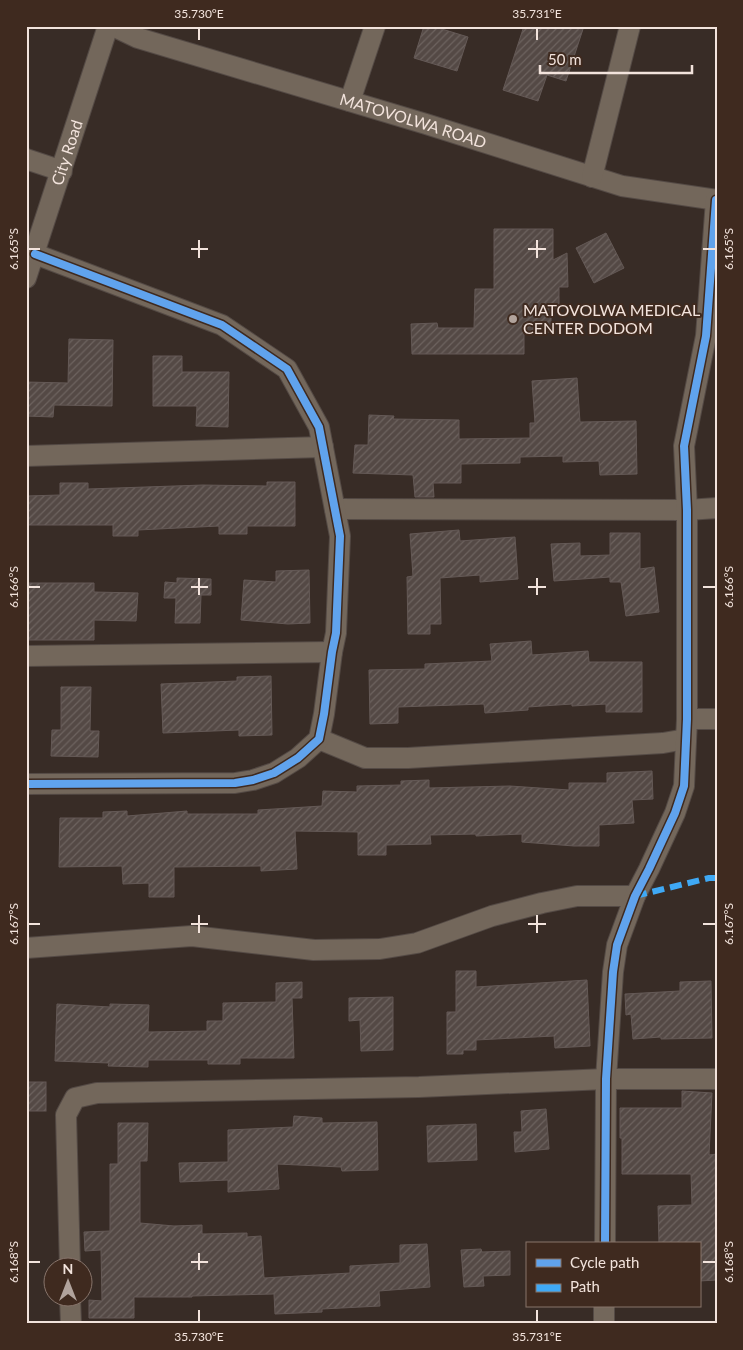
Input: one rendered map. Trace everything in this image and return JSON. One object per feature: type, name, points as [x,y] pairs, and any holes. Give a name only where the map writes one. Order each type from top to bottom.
[{"type":"street","name":"City Road","points":[[26,278],[108,26]]},
{"type":"street","name":"MATOVOLWA ROAD","points":[[113,26],[140,32],[350,101],[622,186],[717,200]]},
{"type":"street","points":[[350,101],[375,26]]},
{"type":"street","points":[[592,177],[630,26]]},
{"type":"street","points":[[26,159],[62,171]]},
{"type":"street","points":[[605,1242],[606,1079],[613,972],[618,945],[635,896],[674,813],[684,786],[687,510],[684,446],[706,336],[717,200]]},
{"type":"street","points":[[26,784],[235,783],[253,780],[274,773],[298,758],[319,739],[324,714],[336,632],[340,536],[319,427],[287,369],[222,325],[34,254]]},
{"type":"street","points":[[26,456],[323,447]]},
{"type":"street","points":[[335,509],[687,510],[717,508]]},
{"type":"street","points":[[26,656],[332,652]]},
{"type":"street","points":[[319,739],[365,758],[408,758],[663,743],[686,729],[717,719]]},
{"type":"street","points":[[26,948],[192,936],[314,950],[380,949],[417,943],[492,916],[542,903],[577,896],[635,896]]},
{"type":"street","points":[[70,1258],[66,1116],[75,1098],[97,1093],[419,1088],[606,1079],[717,1079]]},
{"type":"street","points":[[70,1308],[71,1324]]},
{"type":"street","points":[[604,1308],[604,1324]]},
{"type":"building","points":[[424,26],[432,26],[468,37],[457,71],[414,58]]},
{"type":"building","points":[[524,26],[584,26],[566,81],[547,75],[538,101],[503,90]]},
{"type":"building","points":[[494,229],[553,229],[553,260],[567,253],[568,287],[559,287],[559,309],[551,309],[551,332],[524,332],[524,354],[412,354],[411,324],[437,323],[438,328],[474,328],[475,289],[494,289]]},
{"type":"building","points":[[606,233],[624,268],[594,283],[576,248]]},
{"type":"building","points":[[69,339],[113,340],[112,406],[54,405],[53,417],[26,416],[26,382],[68,383]]},
{"type":"building","points":[[153,356],[182,356],[182,372],[229,372],[228,427],[196,426],[197,406],[153,406]]},
{"type":"building","points":[[577,378],[580,422],[636,421],[637,474],[600,475],[599,461],[563,462],[563,456],[520,457],[520,463],[461,464],[461,483],[433,483],[434,497],[415,497],[413,475],[353,473],[355,445],[368,445],[369,415],[394,416],[393,419],[459,420],[459,439],[530,438],[530,423],[535,423],[532,381]]},
{"type":"building","points":[[267,482],[295,482],[295,526],[247,526],[247,534],[219,534],[219,526],[138,530],[138,536],[113,536],[113,525],[26,525],[26,496],[60,495],[60,483],[88,483],[88,489],[203,485],[267,486]]},
{"type":"building","points":[[459,530],[460,541],[515,537],[518,579],[480,582],[480,575],[440,578],[441,624],[430,624],[430,634],[408,634],[407,577],[413,576],[410,534]]},
{"type":"building","points":[[610,533],[640,533],[640,569],[654,567],[659,612],[626,616],[621,582],[610,582],[610,577],[554,581],[551,544],[580,543],[580,556],[610,555]]},
{"type":"building","points":[[309,570],[310,623],[288,624],[241,620],[244,580],[276,582],[276,571]]},
{"type":"building","points":[[177,578],[211,579],[211,595],[201,595],[200,623],[175,623],[176,598],[164,598],[165,582],[177,583]]},
{"type":"building","points":[[26,583],[94,583],[94,592],[138,593],[136,621],[94,620],[94,640],[26,640]]},
{"type":"building","points":[[531,641],[532,655],[588,651],[589,662],[642,662],[642,712],[606,712],[606,704],[528,707],[528,710],[485,713],[484,704],[398,707],[398,723],[370,724],[369,670],[425,669],[425,664],[492,661],[490,644]]},
{"type":"building","points":[[271,676],[272,735],[239,736],[239,730],[163,733],[161,684],[237,681],[237,677]]},
{"type":"building","points":[[61,687],[91,687],[90,731],[99,731],[98,757],[51,756],[52,730],[61,730]]},
{"type":"building","points":[[652,771],[653,799],[632,800],[634,823],[599,825],[599,846],[522,842],[522,834],[430,835],[431,844],[386,845],[386,855],[358,855],[358,832],[295,831],[297,869],[261,871],[261,866],[174,867],[174,897],[149,897],[149,883],[123,884],[122,866],[59,867],[60,818],[103,818],[103,812],[127,811],[127,816],[187,811],[187,814],[258,814],[258,810],[322,806],[323,791],[357,792],[357,786],[401,785],[401,781],[429,780],[429,788],[510,786],[569,790],[569,783],[607,783],[607,773]]},
{"type":"building","points":[[456,971],[476,971],[476,987],[587,980],[590,1046],[555,1048],[554,1036],[476,1040],[476,1050],[463,1050],[463,1054],[447,1054],[447,1012],[456,1012]]},
{"type":"building","points":[[711,981],[712,1038],[661,1039],[661,1037],[633,1039],[631,1014],[626,1015],[625,994],[680,991],[680,982]]},
{"type":"building","points":[[302,982],[302,998],[292,998],[294,1058],[240,1058],[240,1064],[208,1064],[208,1060],[148,1060],[148,1067],[108,1066],[109,1063],[55,1061],[57,1004],[110,1007],[110,1004],[149,1005],[148,1032],[207,1031],[207,1021],[223,1021],[223,1003],[276,1002],[276,983]]},
{"type":"building","points":[[393,997],[393,1050],[361,1051],[360,1020],[349,1021],[349,998]]},
{"type":"building","points":[[26,1082],[46,1082],[46,1111],[26,1111]]},
{"type":"building","points":[[682,1091],[712,1093],[709,1155],[717,1154],[717,1280],[700,1281],[700,1242],[659,1242],[658,1206],[692,1205],[691,1174],[622,1174],[620,1108],[682,1108]]},
{"type":"building","points":[[546,1109],[549,1149],[515,1152],[514,1132],[522,1132],[521,1111]]},
{"type":"building","points":[[294,1116],[322,1118],[322,1123],[377,1122],[378,1170],[342,1171],[341,1167],[277,1164],[279,1189],[228,1192],[228,1180],[180,1182],[179,1163],[228,1162],[228,1130],[293,1127]]},
{"type":"building","points":[[118,1123],[148,1123],[147,1161],[140,1161],[140,1223],[174,1226],[202,1225],[202,1234],[247,1233],[247,1237],[261,1236],[264,1278],[350,1273],[350,1266],[400,1263],[400,1245],[427,1244],[430,1287],[379,1291],[380,1306],[322,1309],[322,1312],[275,1314],[274,1294],[134,1297],[134,1318],[89,1318],[89,1308],[92,1308],[92,1300],[102,1301],[101,1250],[85,1251],[84,1232],[110,1231],[110,1164],[118,1164]]},
{"type":"building","points":[[476,1124],[477,1160],[428,1162],[427,1126]]},
{"type":"building","points":[[481,1249],[482,1252],[510,1251],[510,1275],[483,1276],[484,1286],[464,1287],[461,1250]]},
{"type":"marked path","points":[[635,896],[709,878],[717,878]]},
{"type":"cycle path","points":[[605,1242],[606,1079],[613,972],[617,945],[635,896],[675,813],[684,786],[687,719],[687,510],[684,446],[706,336],[716,200]]},
{"type":"cycle path","points":[[26,784],[235,783],[253,780],[274,773],[298,758],[319,739],[324,714],[336,633],[340,536],[319,427],[287,369],[222,325],[35,254]]},
{"type":"place","name":"MATOVOLWA MEDICAL CENTER DODOM","points":[[513,319]]}]
